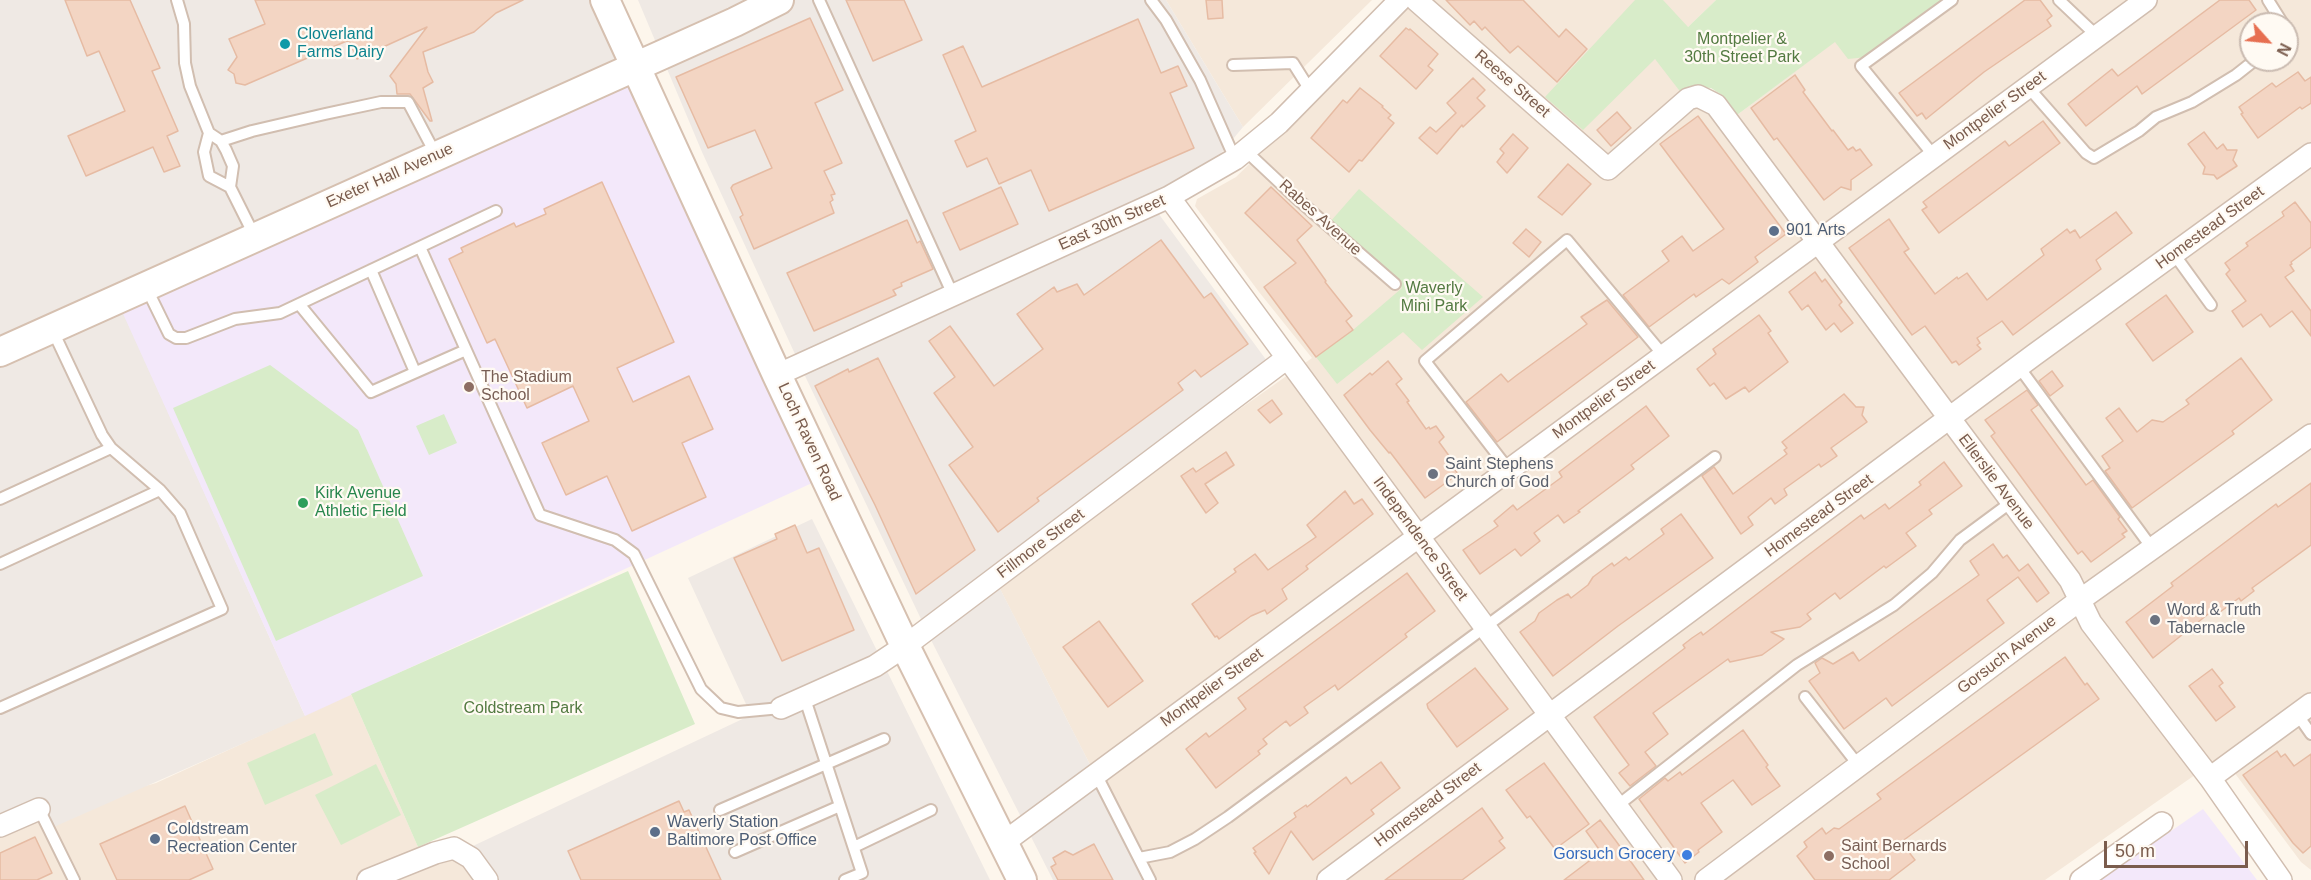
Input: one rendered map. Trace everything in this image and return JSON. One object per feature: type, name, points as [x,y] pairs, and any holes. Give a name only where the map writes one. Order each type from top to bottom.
[{"type":"main road","name":"Loch Raven Road","points":[[605,0],[777,375],[905,646],[1022,880]]},
{"type":"main road","name":"Exeter Hall Avenue","points":[[0,352],[735,22],[779,0]]},
{"type":"street","name":"East 30th Street","points":[[777,375],[1169,197],[1241,155],[1278,123],[1400,0]]},
{"type":"street","name":"Reese Street","points":[[1416,0],[1608,168],[1688,99],[1698,96]]},
{"type":"street","name":"Montpelier Street","points":[[1003,843],[2146,0]]},
{"type":"street","name":"Ellerslie Avenue","points":[[1698,96],[1716,105],[2070,580],[2091,623],[2210,778],[2281,880]]},
{"type":"street","name":"Homestead Street","points":[[1328,880],[2019,367],[2311,154]]},
{"type":"street","name":"Independence Street","points":[[1169,197],[1671,880]]},
{"type":"street","name":"Fillmore Street","points":[[781,708],[875,666],[905,646],[1287,358]]},
{"type":"street","name":"Gorsuch Avenue","points":[[1706,880],[2080,600],[2311,435]]},
{"type":"street","points":[[2210,778],[2304,709]]},
{"type":"street","points":[[0,826],[39,809]]},
{"type":"street","points":[[2081,880],[2163,823]]},
{"type":"street","points":[[368,880],[435,853],[454,848],[471,858],[487,880]]},
{"type":"lane","points":[[177,0],[184,24],[185,63],[190,86],[209,133],[221,141],[233,166],[230,187],[255,237]]},
{"type":"lane","points":[[819,0],[953,295]]},
{"type":"lane","points":[[1150,0],[1166,20],[1241,155]]},
{"type":"lane","points":[[1934,156],[1861,66],[1952,0]]},
{"type":"lane","points":[[2059,0],[2097,36]]},
{"type":"lane","points":[[1233,65],[1293,63],[1310,90]]},
{"type":"lane","points":[[2028,87],[2086,153],[2094,158],[2139,131],[2156,117],[2192,102],[2240,72]]},
{"type":"lane","points":[[221,141],[252,131],[381,102],[408,102],[436,155]]},
{"type":"lane","points":[[209,133],[204,152],[208,176],[230,187]]},
{"type":"lane","name":"Rabes Avenue","points":[[1241,155],[1295,197],[1395,285]]},
{"type":"lane","points":[[146,286],[169,334],[176,338],[186,338],[235,319],[280,313],[496,211]]},
{"type":"lane","points":[[1509,470],[1425,361],[1567,240],[1664,356]]},
{"type":"lane","points":[[420,247],[540,515],[615,540],[634,554],[700,689],[721,708],[738,712],[781,708]]},
{"type":"lane","points":[[2174,255],[2211,305]]},
{"type":"lane","points":[[371,270],[415,372]]},
{"type":"lane","points":[[299,304],[371,392],[466,350]]},
{"type":"lane","points":[[0,708],[222,609],[180,513],[160,490],[111,448],[102,435],[52,329]]},
{"type":"lane","points":[[2019,367],[2152,548]]},
{"type":"lane","points":[[0,500],[111,448]]},
{"type":"lane","points":[[1138,858],[1170,852],[1195,839],[1715,457]]},
{"type":"lane","points":[[0,564],[160,490]]},
{"type":"lane","points":[[1617,806],[1797,664],[1894,605],[1932,573],[1960,540],[2010,502]]},
{"type":"lane","points":[[1805,697],[1859,766]]},
{"type":"lane","points":[[805,699],[862,873],[845,880]]},
{"type":"lane","points":[[2304,709],[2311,734]]},
{"type":"lane","points":[[720,810],[884,739]]},
{"type":"lane","points":[[1096,774],[1150,880]]},
{"type":"lane","points":[[735,852],[840,806]]},
{"type":"lane","points":[[39,809],[74,880]]},
{"type":"lane","points":[[854,847],[931,810]]},
{"type":"shaded area","points":[[0,0],[601,0],[633,65],[116,296],[305,716],[47,830],[37,810],[0,827]]},
{"type":"shaded area","points":[[638,0],[1166,0],[1243,127],[1218,157],[1147,198],[1267,361],[990,569],[1149,880],[1053,880],[931,640],[806,378],[702,152]]},
{"type":"shaded area","points":[[1166,0],[1372,0],[1243,127]]},
{"type":"shaded area","points":[[1416,0],[1716,0],[1655,59],[1697,87],[1717,91],[1737,115],[1835,41],[1943,0],[2311,0],[2311,870],[2301,862],[2222,756],[2045,880],[1149,880],[999,587],[1210,430],[1312,358],[1195,206],[1197,199],[1236,177]]},
{"type":"shaded area","name":"The Stadium School","points":[[633,65],[823,478],[305,716],[115,296]]},
{"type":"shaded area","points":[[812,519],[990,880],[485,880],[456,854],[751,715],[688,578]]},
{"type":"shaded area","points":[[351,694],[418,847],[456,854],[485,880],[0,880],[0,827],[156,783]]},
{"type":"shaded area","points":[[2203,809],[2257,880],[2100,880]]},
{"type":"green space","name":"Montpelier & 30th Street Park","points":[[1635,0],[1663,0],[1688,27],[1716,0],[1943,0],[1867,57],[1848,59],[1835,42],[1737,115],[1722,95],[1711,88],[1697,87],[1682,94],[1655,59],[1583,130],[1545,97]]},
{"type":"green space","name":"Waverly Mini Park","points":[[1359,189],[1483,297],[1422,350],[1403,332],[1337,384],[1316,357],[1353,330],[1402,288],[1330,222]]},
{"type":"green space","name":"Kirk Avenue Athletic Field","points":[[270,365],[358,430],[423,576],[276,641],[173,408]]},
{"type":"green space","points":[[444,414],[457,443],[429,455],[416,426]]},
{"type":"green space","name":"Coldstream Park","points":[[628,571],[695,724],[418,847],[351,694]]},
{"type":"green space","points":[[315,733],[333,775],[265,805],[247,763]]},
{"type":"green space","points":[[376,764],[401,815],[341,845],[315,795]]},
{"type":"building","points":[[65,0],[130,0],[160,68],[152,71],[178,131],[167,136],[180,166],[164,172],[153,147],[86,176],[68,136],[125,111],[99,51],[87,56]]},
{"type":"building","name":"Cloverland Farms Dairy","points":[[255,0],[523,0],[496,13],[474,32],[423,52],[433,82],[423,88],[432,121],[430,121],[410,94],[397,94],[396,84],[390,76],[427,27],[357,59],[349,40],[245,85],[236,83],[234,74],[228,70],[237,57],[229,39],[265,24]]},
{"type":"building","points":[[846,0],[904,0],[922,40],[873,61]]},
{"type":"building","points":[[1206,0],[1222,0],[1223,18],[1208,19]]},
{"type":"building","points":[[1446,0],[1523,0],[1559,37],[1566,29],[1587,49],[1557,82],[1518,46],[1510,53],[1485,27],[1482,30],[1474,21],[1470,25]]},
{"type":"building","points":[[2025,0],[2040,0],[2052,16],[2047,20],[2051,26],[1984,72],[1926,119],[1922,113],[1917,116],[1899,93]]},
{"type":"building","points":[[2220,0],[2249,0],[2256,10],[2239,12],[2239,23],[2142,94],[2137,86],[2086,126],[2068,104],[2112,69],[2118,76]]},
{"type":"building","points":[[810,18],[843,90],[815,103],[842,163],[824,171],[835,194],[831,195],[833,200],[830,202],[834,213],[754,249],[740,217],[743,215],[731,188],[733,185],[772,168],[755,130],[708,148],[676,77]]},
{"type":"building","points":[[1138,19],[1161,73],[1178,66],[1187,86],[1170,93],[1194,148],[1049,211],[1031,170],[999,184],[987,158],[967,167],[955,141],[976,131],[943,55],[963,46],[982,87]]},
{"type":"building","points":[[1406,28],[1438,54],[1428,66],[1433,70],[1416,89],[1380,56]]},
{"type":"building","points":[[2298,72],[2305,81],[2311,77],[2311,103],[2302,109],[2300,107],[2258,138],[2241,114],[2243,113],[2239,107],[2272,83],[2276,87]]},
{"type":"building","points":[[1795,75],[1805,90],[1803,92],[1848,150],[1853,147],[1856,151],[1860,149],[1872,165],[1851,180],[1851,190],[1841,187],[1824,200],[1777,138],[1774,140],[1751,108]]},
{"type":"building","points":[[1473,78],[1485,90],[1477,98],[1485,106],[1463,127],[1462,125],[1437,154],[1419,138],[1430,127],[1436,132],[1456,113],[1447,103]]},
{"type":"building","points":[[1360,88],[1383,106],[1391,115],[1388,118],[1394,123],[1362,161],[1359,160],[1349,172],[1311,138],[1343,100],[1347,103]]},
{"type":"building","points":[[1617,112],[1631,128],[1611,146],[1597,130]]},
{"type":"building","points":[[1698,116],[1786,234],[1755,257],[1758,262],[1729,284],[1722,279],[1696,297],[1694,294],[1649,327],[1623,295],[1669,261],[1662,251],[1682,236],[1693,251],[1724,229],[1660,144]]},
{"type":"building","points":[[2043,121],[2060,143],[1939,233],[1922,210],[1927,207],[1923,202],[2005,141],[2009,146]]},
{"type":"building","points":[[2204,132],[2217,149],[2223,144],[2227,150],[2237,150],[2233,160],[2237,166],[2217,179],[2214,175],[2203,174],[2205,167],[2188,144]]},
{"type":"building","points":[[1513,134],[1528,148],[1507,173],[1497,162],[1504,153],[1500,149]]},
{"type":"building","points":[[1568,164],[1591,184],[1562,215],[1538,197]]},
{"type":"building","name":"The Stadium School","points":[[602,182],[674,342],[617,368],[633,402],[689,376],[713,429],[682,443],[706,497],[632,531],[607,476],[566,495],[542,443],[589,421],[573,386],[527,408],[495,339],[487,343],[449,259],[463,252],[461,248],[514,223],[516,227],[546,214],[544,209]]},
{"type":"building","points":[[1001,187],[1018,224],[960,250],[943,213]]},
{"type":"building","points":[[1271,187],[1312,226],[1297,240],[1325,282],[1352,316],[1346,321],[1353,330],[1316,357],[1264,287],[1296,263],[1245,213]]},
{"type":"building","points":[[2295,202],[2311,223],[2311,247],[2291,262],[2290,265],[2294,271],[2285,277],[2311,311],[2311,336],[2292,311],[2270,327],[2261,314],[2243,327],[2232,311],[2246,301],[2226,274],[2230,270],[2225,263],[2248,246],[2246,243],[2284,216],[2282,212]]},
{"type":"building","points":[[2116,212],[2132,233],[2096,260],[2101,269],[2013,335],[2002,321],[1977,338],[1980,343],[1977,345],[1981,349],[1959,365],[1956,361],[1952,363],[1925,326],[1912,335],[1849,248],[1889,219],[1909,249],[1904,252],[1935,294],[1957,277],[1958,279],[1967,273],[1987,300],[2044,255],[2041,249],[2067,229],[2070,233],[2075,230],[2080,238]]},
{"type":"building","points":[[907,220],[917,243],[920,241],[933,269],[901,283],[902,286],[893,290],[896,295],[814,331],[787,273]]},
{"type":"building","points":[[1526,229],[1541,242],[1529,257],[1513,243]]},
{"type":"building","points":[[1161,240],[1204,298],[1211,293],[1248,344],[1201,377],[1195,370],[1178,383],[1183,390],[1037,498],[1039,501],[998,532],[949,465],[973,447],[934,393],[955,377],[929,341],[950,326],[994,386],[1043,349],[1017,314],[1054,287],[1057,292],[1077,284],[1084,295]]},
{"type":"building","points":[[1815,272],[1822,282],[1825,279],[1842,302],[1839,305],[1853,323],[1841,332],[1834,323],[1826,330],[1808,305],[1802,310],[1789,292]]},
{"type":"building","points":[[2166,295],[2193,332],[2153,361],[2126,324]]},
{"type":"building","points":[[1607,300],[1638,337],[1497,442],[1466,402],[1501,374],[1508,382],[1587,324],[1581,317]]},
{"type":"building","points":[[1759,315],[1771,331],[1768,333],[1788,362],[1749,392],[1745,387],[1726,399],[1714,383],[1710,386],[1697,369],[1716,354],[1713,349]]},
{"type":"building","points":[[878,358],[975,550],[916,594],[875,505],[815,386],[848,369],[849,372]]},
{"type":"building","points":[[2241,358],[2272,400],[2232,431],[2234,434],[2132,508],[2105,471],[2110,468],[2102,456],[2123,441],[2106,418],[2119,408],[2137,432],[2152,420],[2163,422],[2189,404],[2186,400]]},
{"type":"building","points":[[1388,361],[1402,379],[1396,384],[1426,429],[1436,426],[1444,437],[1439,442],[1455,464],[1452,466],[1458,474],[1425,498],[1344,395]]},
{"type":"building","points":[[2052,371],[2063,386],[2050,396],[2039,381]]},
{"type":"building","points":[[2027,390],[2038,405],[2031,410],[2086,485],[2093,480],[2120,517],[2118,519],[2127,531],[2122,534],[2125,537],[2091,562],[2082,551],[2078,554],[1991,436],[1995,433],[1985,420]]},
{"type":"building","points":[[1844,394],[1856,407],[1864,407],[1862,415],[1867,422],[1831,448],[1837,456],[1821,467],[1819,464],[1784,489],[1787,495],[1775,504],[1771,498],[1748,517],[1753,525],[1741,534],[1702,476],[1714,467],[1733,494],[1787,454],[1784,450],[1787,448],[1782,442]]},
{"type":"building","points":[[1272,400],[1282,414],[1270,423],[1258,410]]},
{"type":"building","points":[[1646,406],[1669,436],[1631,465],[1634,469],[1578,511],[1580,512],[1564,523],[1558,515],[1534,533],[1540,541],[1521,556],[1515,549],[1480,574],[1463,550],[1498,526],[1494,521],[1513,505],[1517,510],[1562,477],[1559,472]]},
{"type":"building","points":[[1226,452],[1234,465],[1205,484],[1218,503],[1206,513],[1181,476],[1193,468],[1196,472]]},
{"type":"building","points":[[1944,462],[1962,486],[1929,510],[1932,514],[1906,533],[1916,546],[1886,568],[1884,566],[1840,599],[1835,593],[1807,614],[1811,619],[1800,627],[1771,632],[1784,639],[1762,655],[1730,662],[1728,659],[1653,713],[1668,734],[1645,752],[1656,766],[1630,786],[1619,773],[1629,765],[1594,717],[1685,648],[1683,645],[1692,638],[1701,632],[1703,635],[1861,515],[1864,519],[1885,504],[1889,509],[1921,485],[1919,482]]},
{"type":"building","points":[[2311,483],[2311,545],[2252,588],[2254,591],[2241,601],[2239,598],[2220,612],[2217,607],[2153,658],[2126,622],[2173,586],[2171,583],[2276,504],[2278,507]]},
{"type":"building","points":[[1345,491],[1354,504],[1362,499],[1373,514],[1306,566],[1308,569],[1282,589],[1287,599],[1267,614],[1265,610],[1251,616],[1219,639],[1215,637],[1192,604],[1236,572],[1234,569],[1255,554],[1268,570],[1316,537],[1307,525]]},
{"type":"building","points":[[1681,514],[1713,558],[1553,676],[1520,632],[1535,621],[1539,613],[1568,594],[1571,598],[1612,563],[1614,566],[1626,557],[1629,560],[1664,534],[1661,529]]},
{"type":"building","points":[[795,525],[807,553],[819,548],[854,630],[782,661],[734,558],[777,539],[775,534]]},
{"type":"building","points":[[1993,544],[2003,558],[2007,555],[2019,571],[2028,564],[2049,593],[2037,602],[2018,577],[1987,600],[2004,623],[1892,706],[1886,698],[1844,729],[1809,681],[1820,673],[1815,663],[1822,658],[1833,664],[1853,652],[1859,661],[1979,575],[1970,561]]},
{"type":"building","points":[[1407,573],[1435,611],[1405,634],[1407,637],[1338,690],[1335,685],[1304,707],[1308,713],[1290,726],[1286,721],[1263,739],[1267,744],[1258,751],[1260,754],[1216,788],[1186,749],[1206,733],[1209,737],[1246,709],[1238,698]]},
{"type":"building","points":[[1099,621],[1143,681],[1108,707],[1063,647]]},
{"type":"building","points":[[2065,657],[2085,685],[2087,683],[2099,699],[1901,842],[1915,860],[1889,880],[1815,880],[1797,856],[1807,847],[1804,842],[1822,828],[1826,834],[1834,828],[1839,829],[1881,799],[1877,794]]},
{"type":"building","points":[[1475,668],[1508,709],[1457,747],[1427,704]]},
{"type":"building","points":[[2212,669],[2223,683],[2219,686],[2235,707],[2216,721],[2189,686]]},
{"type":"building","points":[[1743,730],[1780,786],[1752,805],[1733,780],[1701,803],[1722,832],[1685,863],[1639,799],[1665,778],[1668,781],[1680,772],[1682,775]]},
{"type":"building","points":[[2277,751],[2281,757],[2285,754],[2294,766],[2311,754],[2311,846],[2303,853],[2293,843],[2243,775]]},
{"type":"building","points":[[1381,762],[1400,788],[1371,810],[1374,814],[1313,860],[1291,831],[1269,874],[1253,848],[1296,817],[1294,813],[1306,805],[1307,807],[1346,777],[1351,784]]},
{"type":"building","points":[[1544,763],[1589,824],[1555,849],[1530,816],[1527,818],[1506,790]]},
{"type":"building","name":"Waverly Station Baltimore Post Office","points":[[679,801],[684,812],[689,810],[721,880],[581,880],[568,851]]},
{"type":"building","name":"Coldstream Recreation Center","points":[[185,806],[213,869],[189,880],[117,880],[100,844]]},
{"type":"building","points":[[1482,808],[1503,838],[1499,841],[1505,848],[1462,880],[1385,880]]},
{"type":"building","points":[[1600,820],[1644,880],[1564,880],[1601,852],[1586,831]]},
{"type":"building","points":[[35,837],[52,873],[37,880],[0,880],[0,853]]},
{"type":"building","points":[[1094,844],[1113,880],[1058,880],[1051,867],[1056,864],[1053,858],[1065,851],[1073,855]]},
{"type":"place","name":"Cloverland Farms Dairy","points":[[285,44]]},
{"type":"place","name":"901 Arts","points":[[1774,231]]},
{"type":"place","name":"The Stadium School","points":[[469,387]]},
{"type":"place","name":"Saint Stephens Church of God","points":[[1433,474]]},
{"type":"place","name":"Kirk Avenue Athletic Field","points":[[303,503]]},
{"type":"place","name":"Word & Truth Tabernacle","points":[[2155,620]]},
{"type":"place","name":"Waverly Station Baltimore Post Office","points":[[655,832]]},
{"type":"place","name":"Coldstream Recreation Center","points":[[155,839]]},
{"type":"place","name":"Gorsuch Grocery","points":[[1687,855]]},
{"type":"place","name":"Saint Bernards School","points":[[1829,856]]}]
